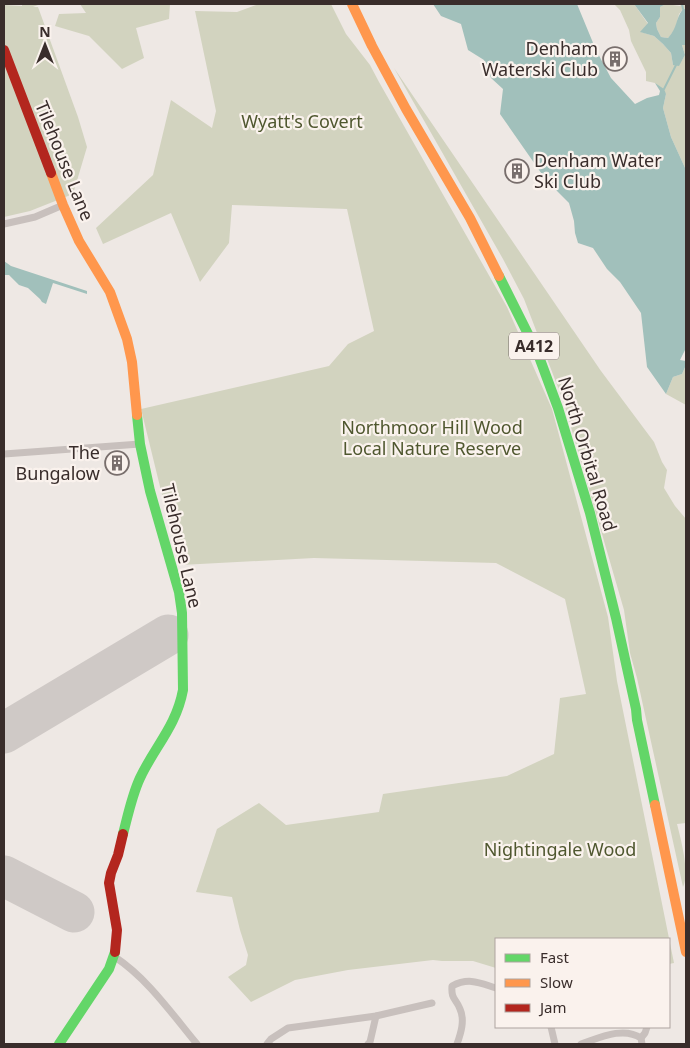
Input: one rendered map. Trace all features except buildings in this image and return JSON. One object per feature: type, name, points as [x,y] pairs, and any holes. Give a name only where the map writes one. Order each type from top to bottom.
[{"type":"street","name":"North Orbital Road","points":[[352,4],[406,109],[470,218],[538,354],[558,408],[590,513],[616,618],[684,935],[686,952]]},
{"type":"street","name":"Tilehouse Lane","points":[[4,50],[63,205],[79,241],[110,292],[127,339],[132,362],[140,444],[150,491],[182,613],[183,690],[179,709],[136,788],[119,853],[109,881],[108,889],[117,931],[115,957],[109,969],[58,1044]]},
{"type":"street","points":[[4,224],[35,217],[63,205]]},
{"type":"street","points":[[4,454],[140,444]]},
{"type":"street","points":[[115,957],[152,989],[197,1044]]},
{"type":"street","points":[[456,1044],[462,1028],[461,1009],[452,994],[452,986],[461,981],[475,981],[495,988]]},
{"type":"street","points":[[267,1044],[272,1038],[288,1028],[376,1016],[432,1003]]},
{"type":"street","points":[[368,1044],[376,1016]]},
{"type":"street","points":[[551,1028],[555,1044]]},
{"type":"street","points":[[581,1044],[624,1032],[634,1034],[641,1041],[647,1028]]},
{"type":"green space","points":[[22,4],[38,4],[33,7],[38,7],[87,147],[73,194],[30,211],[4,217],[4,5],[22,6]]},
{"type":"green space","points":[[80,4],[170,4],[169,19],[136,28],[144,58],[122,69],[89,36],[55,26],[59,14],[86,13]]},
{"type":"green space","points":[[259,4],[331,4],[346,34],[370,65],[507,307],[552,409],[608,617],[617,681],[669,938],[495,938],[495,968],[473,961],[433,960],[348,970],[295,980],[251,1002],[228,977],[246,965],[248,955],[232,897],[196,892],[217,829],[259,803],[286,825],[379,812],[383,794],[507,776],[554,754],[560,698],[586,694],[565,599],[496,563],[314,558],[181,565],[177,556],[141,409],[329,366],[348,344],[374,331],[347,209],[232,205],[229,243],[200,282],[171,213],[103,244],[96,228],[153,175],[171,100],[212,128],[216,111],[195,11],[237,12]]},
{"type":"green space","points":[[614,4],[634,4],[648,24],[641,32],[654,36],[663,44],[671,53],[673,65],[679,65],[685,55],[682,45],[686,45],[686,170],[671,137],[663,108],[666,94],[655,83],[646,81],[646,72],[631,41],[629,30],[620,10]]},
{"type":"green space","points":[[666,4],[680,6],[686,4],[686,9],[683,9],[679,14],[675,30],[668,38],[661,37],[656,23],[660,17],[660,7]]},
{"type":"green space","points":[[394,68],[601,371],[654,442],[667,470],[664,488],[686,519],[686,823],[677,824],[683,847],[686,874],[683,887],[630,653],[624,610],[564,403],[524,299]]},
{"type":"green space","points":[[686,365],[686,405],[666,394],[673,377],[682,374]]},
{"type":"green space","points":[[670,943],[674,963],[670,964]]},
{"type":"water","points":[[433,4],[577,4],[596,50],[611,78],[635,104],[659,95],[660,91],[655,83],[664,89],[666,94],[663,108],[671,137],[686,170],[686,348],[680,360],[686,361],[686,365],[682,374],[673,377],[666,394],[647,367],[641,313],[620,282],[607,269],[593,248],[578,243],[569,203],[546,180],[500,114],[503,89],[491,78],[484,60],[468,50],[461,24],[441,16]]},
{"type":"water","points":[[634,4],[666,4],[660,7],[660,17],[656,23],[661,37],[668,38],[680,13],[683,9],[686,9],[686,45],[682,45],[685,55],[679,66],[673,65],[671,53],[654,36],[640,32],[648,23]]},
{"type":"water","points":[[4,261],[11,266],[87,291],[87,294],[53,283],[46,304],[28,288],[19,285],[9,275],[4,275]]},
{"type":"waterway","points":[[682,4],[683,9]]},
{"type":"waterway","points":[[664,89],[676,65]]},
{"type":"runway","points":[[4,733],[168,635]]},
{"type":"runway","points":[[4,876],[74,912]]},
{"type":"traffic: fast","points":[[499,276],[538,354],[558,408],[590,513],[616,618],[655,805]]},
{"type":"traffic: fast","points":[[123,834],[137,785],[170,726],[180,703],[183,690],[182,613],[179,592],[150,491],[140,444],[137,415]]},
{"type":"traffic: fast","points":[[59,1044],[109,969],[115,952]]},
{"type":"traffic: slow","points":[[352,4],[406,109],[470,218],[499,276]]},
{"type":"traffic: slow","points":[[51,173],[79,241],[110,292],[127,339],[132,362],[137,415]]},
{"type":"traffic: slow","points":[[655,805],[686,952]]},
{"type":"traffic: jam","points":[[4,50],[51,173]]},
{"type":"traffic: jam","points":[[115,952],[117,930],[109,883],[123,834]]},
{"type":"place","name":"Denham Waterski Club","points":[[615,59]]},
{"type":"place","name":"Denham Water Ski Club","points":[[517,171]]},
{"type":"place","name":"The Bungalow","points":[[117,463]]},
{"type":"park label","name":"Wyatt's Covert","points":[[302,122]]},
{"type":"park label","name":"Northmoor Hill Wood Local Nature Reserve","points":[[432,438]]},
{"type":"park label","name":"Nightingale Wood","points":[[560,850]]}]
